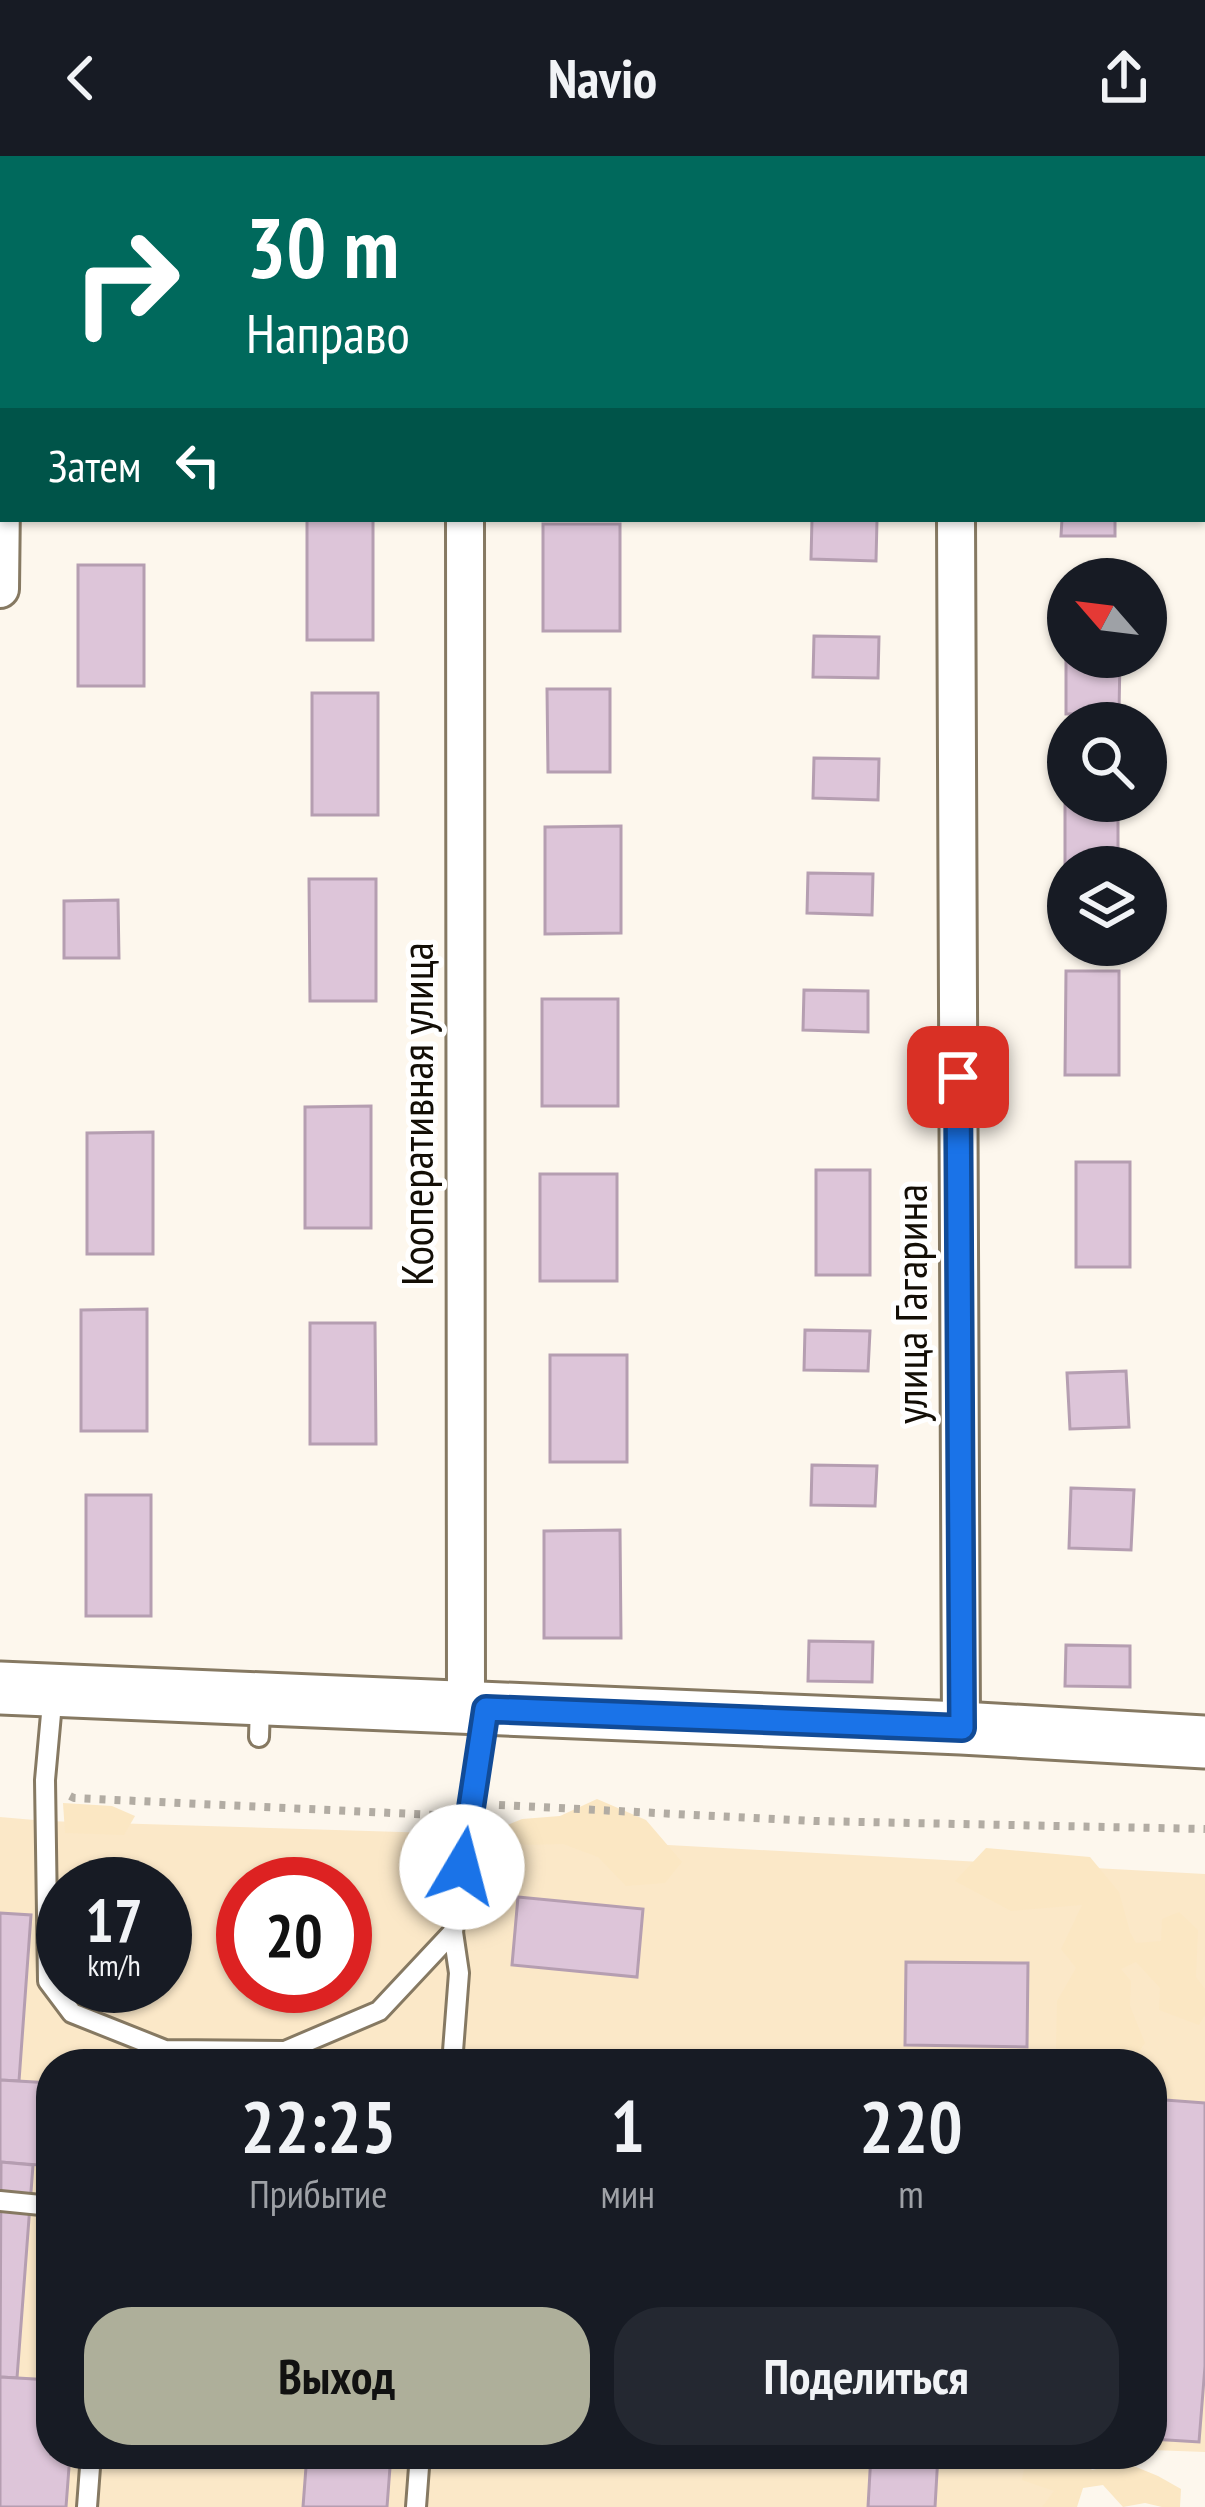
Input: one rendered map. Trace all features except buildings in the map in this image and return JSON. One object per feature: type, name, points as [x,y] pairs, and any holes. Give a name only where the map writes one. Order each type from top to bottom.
[{"type":"street","points":[[0,589],[1,522]]},
{"type":"street","name":"Кооперативная улица","points":[[465,522],[476,1708]]},
{"type":"street","name":"улица Гагарина","points":[[956,522],[962,1728]]},
{"type":"street","points":[[0,1688],[260,1718],[476,1708],[1205,1742]]},
{"type":"lane","points":[[53,1692],[45,1780],[48,1981],[72,2013],[163,2049]]},
{"type":"lane","points":[[453,2049],[459,1973],[453,1932],[471,1803],[476,1708]]},
{"type":"lane","points":[[291,2049],[380,2012],[453,1932]]},
{"type":"lane","points":[[0,2201],[36,2205]]},
{"type":"lane","points":[[87,2507],[90,2469]]},
{"type":"lane","points":[[416,2507],[419,2469]]},
{"type":"path","points":[[45,1780],[74,1798],[435,1815],[471,1803],[814,1821],[1205,1828]]},
{"type":"shaded area","points":[[597,1799],[646,1820],[682,1862],[665,1883],[626,1886],[598,1857],[563,1844],[524,1845],[500,1828],[522,1819],[560,1816]]},
{"type":"shaded area","points":[[63,1803],[112,1806],[135,1816],[124,1835],[65,1833]]},
{"type":"shaded area","points":[[0,1817],[466,1834],[1205,1874],[1205,2452],[1167,2451],[1167,2049],[36,2049],[36,2469],[1064,2469],[1063,2507],[0,2507]]},
{"type":"shaded area","points":[[986,1848],[1090,1857],[1119,1892],[1136,1943],[1161,1941],[1162,1919],[1179,1912],[1198,1930],[1196,1977],[1205,1989],[1205,2015],[1199,2025],[1159,2010],[1160,1988],[1136,1962],[1121,1969],[1131,1981],[1130,2006],[1145,2043],[1141,2049],[1056,2049],[1057,2001],[1076,1968],[1061,1949],[1082,1905],[1011,1911],[955,1881]]},
{"type":"shaded area","points":[[1024,2469],[1141,2469],[1181,2489],[1180,2507],[1145,2503],[1123,2507],[1103,2485],[1083,2488],[1077,2507],[1042,2507],[1054,2491],[1022,2480]]},
{"type":"route","points":[[462,1867],[486,1709],[962,1728],[958,1077]]}]
